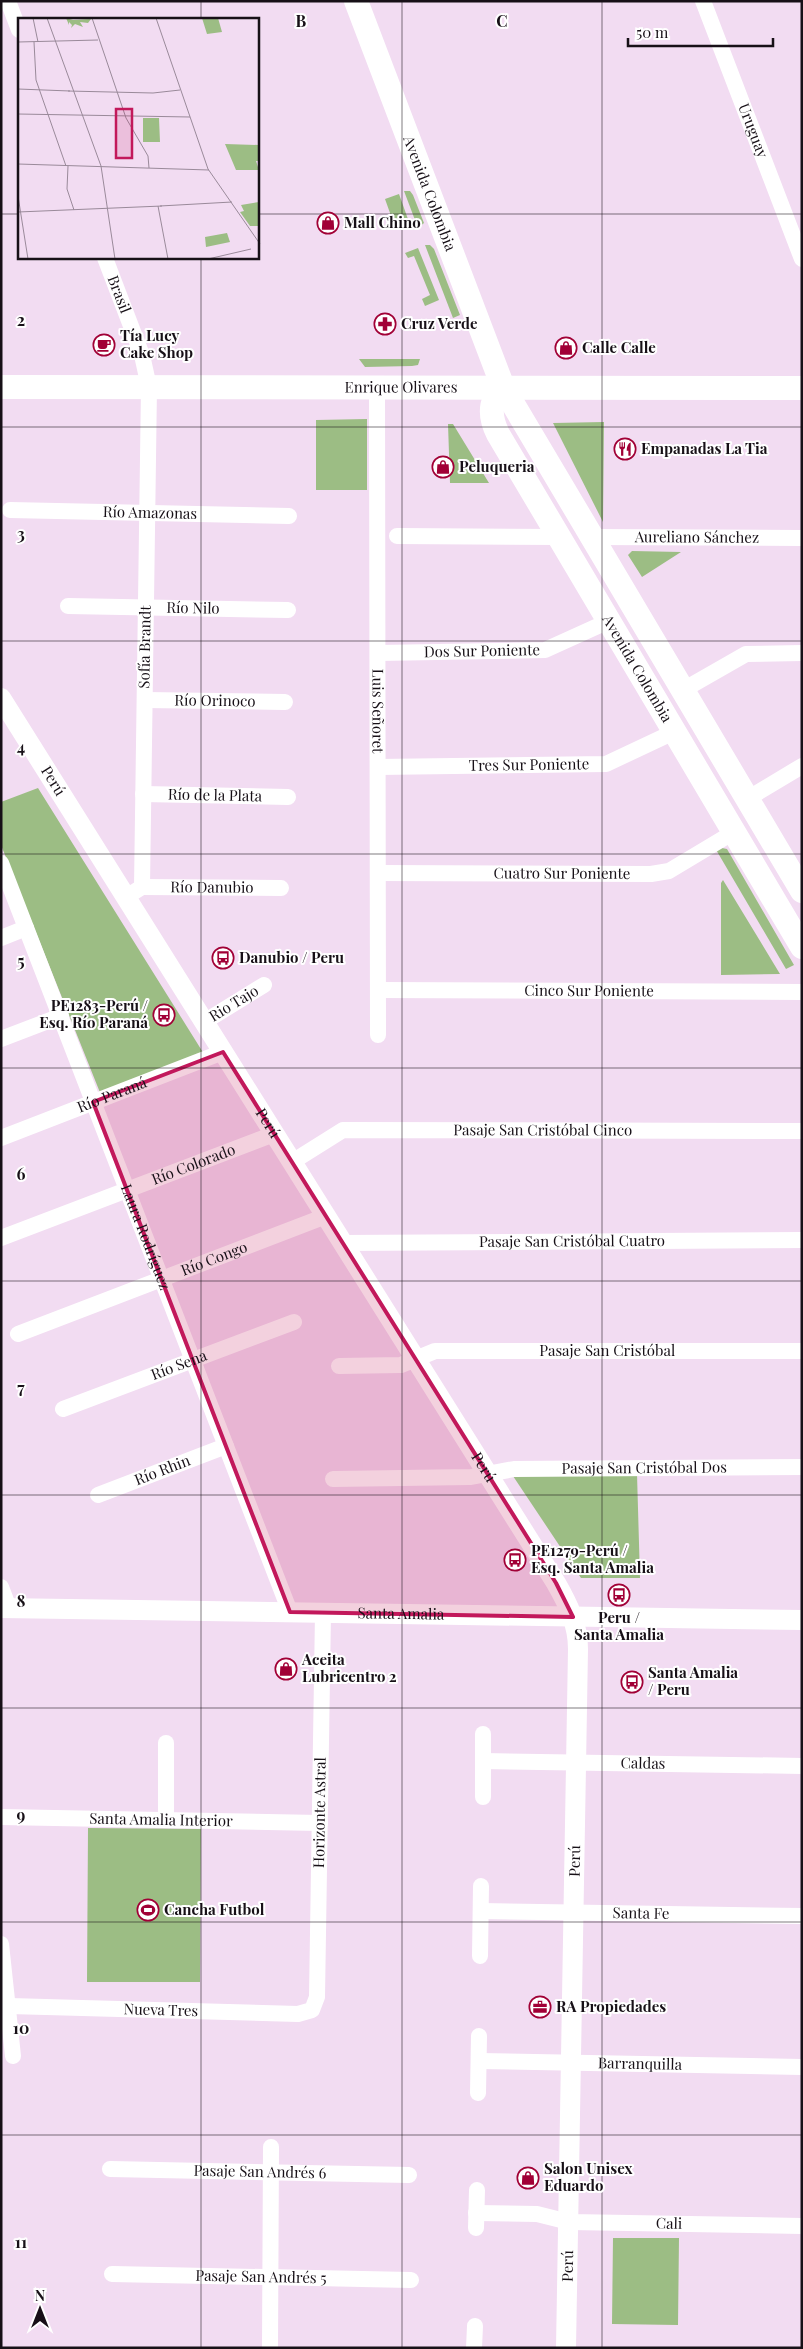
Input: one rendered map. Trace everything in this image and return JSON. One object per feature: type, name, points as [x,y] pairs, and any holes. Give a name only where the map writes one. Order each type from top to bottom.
[{"type":"main road","name":"Avenida Colombia","points":[[356,1],[503,387],[802,891]]},
{"type":"main road","name":"Enrique Olivares","points":[[1,387],[802,388]]},
{"type":"main road","name":"Avenida Colombia","points":[[503,387],[495,395],[492,404],[495,427],[802,947]]},
{"type":"street","points":[[8,1],[18,27]]},
{"type":"street","name":"Uruguay","points":[[703,1],[802,259]]},
{"type":"street","name":"Brasil","points":[[105,259],[142,355],[149,387]]},
{"type":"street","name":"Sofía Brandt","points":[[134,892],[144,794],[149,387]]},
{"type":"street","name":"Luis Señoret","points":[[377,387],[378,1035]]},
{"type":"street","name":"Río Amazonas","points":[[10,510],[289,516]]},
{"type":"street","points":[[397,536],[560,537]]},
{"type":"street","name":"Aureliano Sánchez","points":[[592,537],[802,538]]},
{"type":"street","name":"Río Nilo","points":[[68,606],[288,610]]},
{"type":"street","name":"Dos Sur Poniente","points":[[378,654],[545,650],[609,621]]},
{"type":"street","points":[[683,690],[746,654],[802,653]]},
{"type":"street","name":"Perú","points":[[1,698],[134,892],[204,1022],[488,1475],[564,1598],[573,1617],[578,1640],[566,2348]]},
{"type":"street","name":"Río Orinoco","points":[[145,700],[285,702]]},
{"type":"street","name":"Tres Sur Poniente","points":[[378,767],[606,764],[674,732]]},
{"type":"street","points":[[747,799],[802,766]]},
{"type":"street","name":"Río de la Plata","points":[[144,794],[288,797]]},
{"type":"street","name":"Cuatro Sur Poniente","points":[[378,873],[651,874],[669,871],[734,832]]},
{"type":"street","name":"Laura Rodríguez","points":[[1,863],[290,1612]]},
{"type":"street","name":"Río Danubio","points":[[134,892],[281,888]]},
{"type":"street","points":[[1,938],[26,928]]},
{"type":"street","name":"Rio Tajo","points":[[204,1022],[264,985]]},
{"type":"street","name":"Cinco Sur Poniente","points":[[378,990],[802,992]]},
{"type":"street","points":[[1,1039],[60,1016]]},
{"type":"street","name":"Río Paraná","points":[[1,1138],[223,1052]]},
{"type":"street","name":"Pasaje San Cristóbal Cinco","points":[[292,1162],[344,1130],[802,1131]]},
{"type":"street","name":"Río Colorado","points":[[1,1238],[274,1134]]},
{"type":"street","name":"Río Congo","points":[[18,1334],[326,1216]]},
{"type":"street","name":"Pasaje San Cristóbal Cuatro","points":[[342,1243],[802,1240]]},
{"type":"street","name":"Río Sena","points":[[63,1409],[294,1322]]},
{"type":"street","name":"Pasaje San Cristóbal","points":[[339,1366],[401,1365],[435,1351],[802,1351]]},
{"type":"street","name":"Río Rhin","points":[[98,1495],[226,1446]]},
{"type":"street","name":"Pasaje San Cristóbal Dos","points":[[333,1479],[471,1478],[514,1469],[802,1467]]},
{"type":"street","points":[[1,1588],[5,1608]]},
{"type":"street","name":"Santa Amalia","points":[[5,1608],[802,1620]]},
{"type":"street","name":"Horizonte Astral","points":[[312,2010],[317,1997],[323,1613]]},
{"type":"street","points":[[483,1797],[484,1734]]},
{"type":"street","points":[[166,1743],[166,1820]]},
{"type":"street","name":"Caldas","points":[[483,1761],[802,1766]]},
{"type":"street","name":"Santa Amalia Interior","points":[[1,1817],[320,1823]]},
{"type":"street","points":[[480,1956],[481,1886]]},
{"type":"street","name":"Santa Fe","points":[[481,1911],[802,1916]]},
{"type":"street","points":[[1,1944],[13,2056]]},
{"type":"street","name":"Nueva Tres","points":[[9,2006],[298,2014],[312,2010]]},
{"type":"street","points":[[478,2092],[479,2036]]},
{"type":"street","name":"Barranquilla","points":[[479,2061],[802,2067]]},
{"type":"street","points":[[270,2148],[270,2348]]},
{"type":"street","name":"Pasaje San Andrés 6","points":[[110,2169],[409,2175]]},
{"type":"street","name":"Cali","points":[[477,2190],[476,2221],[536,2214],[569,2222],[802,2226]]},
{"type":"street","name":"Pasaje San Andrés 5","points":[[112,2274],[411,2280]]},
{"type":"street","points":[[474,2348],[475,2326]]},
{"type":"highlighted area","points":[[223,1052],[556,1583],[573,1617],[290,1612],[93,1102]]},
{"type":"green space","points":[[404,191],[410,191],[413,195],[424,223],[418,228]]},
{"type":"green space","points":[[399,194],[409,222],[395,227],[385,199]]},
{"type":"green space","points":[[425,245],[430,245],[434,249],[460,315],[453,318]]},
{"type":"green space","points":[[418,248],[439,300],[425,306],[422,299],[430,295],[414,256],[408,258],[405,253]]},
{"type":"green space","points":[[359,359],[420,359],[418,365],[412,366],[365,367]]},
{"type":"green space","points":[[367,419],[367,490],[316,490],[316,420]]},
{"type":"green space","points":[[604,422],[603,522],[553,423]]},
{"type":"green space","points":[[448,424],[453,424],[489,483],[450,483]]},
{"type":"green space","points":[[632,551],[681,552],[642,577],[628,555]]},
{"type":"green space","points":[[38,788],[204,1054],[101,1095],[1,845],[1,802]]},
{"type":"green space","points":[[715,848],[727,849],[794,965],[786,969]]},
{"type":"green space","points":[[723,880],[780,974],[721,975],[721,883]]},
{"type":"green space","points":[[637,1474],[640,1578],[581,1578],[513,1476]]},
{"type":"green space","points":[[88,1828],[201,1829],[200,1982],[87,1982]]},
{"type":"green space","points":[[613,2238],[679,2238],[678,2325],[612,2324]]},
{"type":"place","name":"Mall Chino","points":[[328,223]]},
{"type":"place","name":"Cruz Verde","points":[[385,324]]},
{"type":"place","name":"Tía Lucy Cake Shop","points":[[104,345]]},
{"type":"place","name":"Calle Calle","points":[[566,348]]},
{"type":"place","name":"Empanadas La Tia","points":[[625,449]]},
{"type":"place","name":"Peluqueria","points":[[443,467]]},
{"type":"place","name":"Danubio / Peru","points":[[223,958]]},
{"type":"place","name":"PE1283-Perú / Esq. Río Paraná","points":[[164,1015]]},
{"type":"place","name":"PE1279-Perú / Esq. Santa Amalia","points":[[515,1560]]},
{"type":"place","name":"Peru / Santa Amalia","points":[[619,1595]]},
{"type":"place","name":"Aceita Lubricentro 2","points":[[286,1669]]},
{"type":"place","name":"Santa Amalia / Peru","points":[[632,1682]]},
{"type":"place","name":"Cancha Futbol","points":[[148,1910]]},
{"type":"place","name":"RA Propiedades","points":[[540,2007]]},
{"type":"place","name":"Salon Unisex Eduardo","points":[[528,2178]]}]
